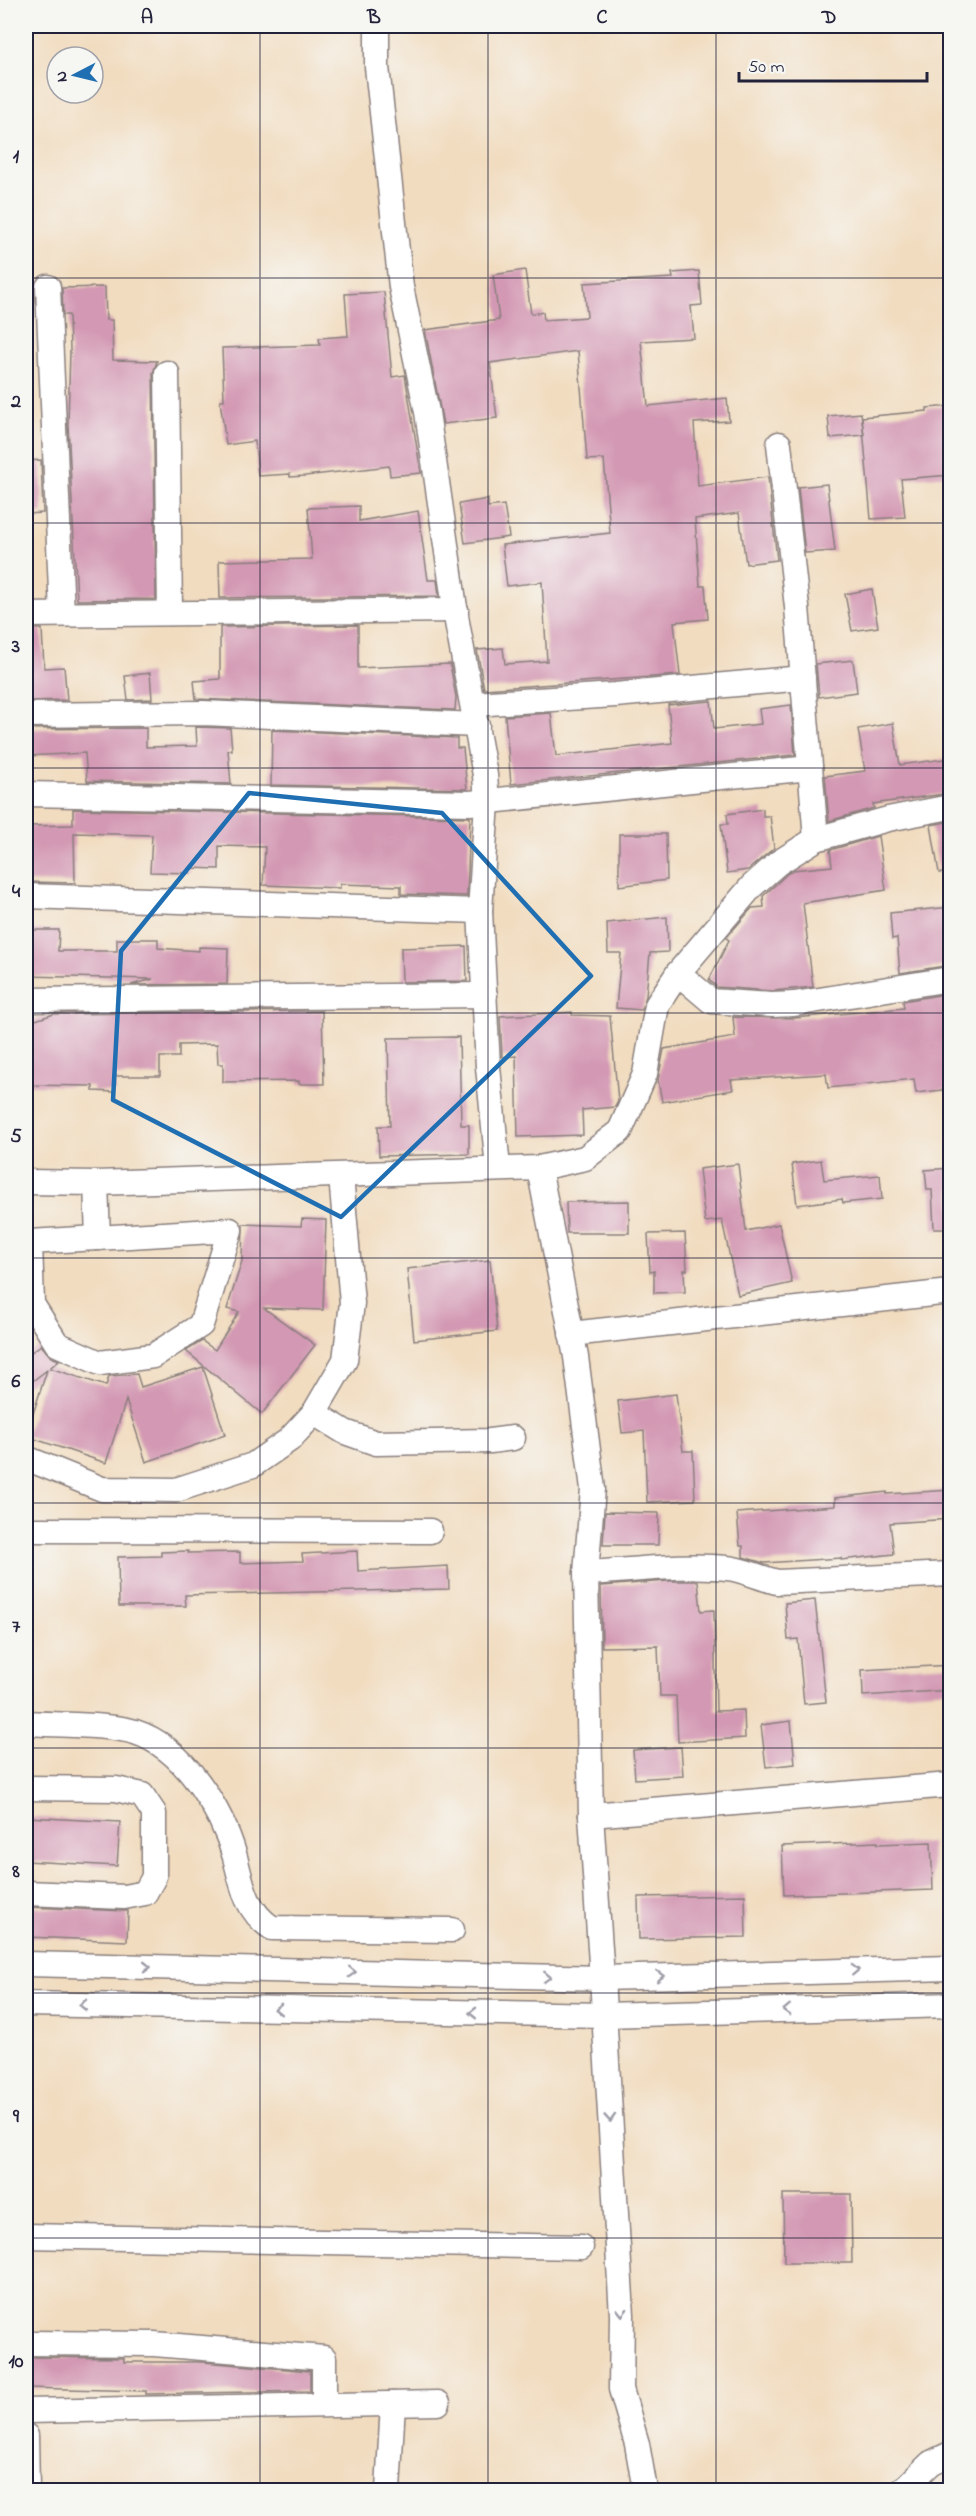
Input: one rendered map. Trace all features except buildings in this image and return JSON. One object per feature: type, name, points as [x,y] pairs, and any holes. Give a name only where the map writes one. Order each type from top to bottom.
[{"type":"street","points":[[377,26],[376,67],[401,287],[427,412],[487,802],[480,910],[498,1168]]},
{"type":"street","points":[[48,287],[62,614]]},
{"type":"street","points":[[167,373],[170,613]]},
{"type":"street","points":[[779,444],[797,607],[816,839]]},
{"type":"street","points":[[26,615],[456,609]]},
{"type":"street","points":[[26,715],[475,715],[615,695],[803,678]]},
{"type":"street","points":[[26,795],[487,802],[810,768]]},
{"type":"street","points":[[26,1182],[96,1183],[539,1168],[585,1158],[620,1131],[645,1074],[657,1005],[678,973],[752,886],[778,863],[816,839],[906,815],[951,807]]},
{"type":"street","points":[[26,896],[480,910]]},
{"type":"street","points":[[678,973],[711,1001],[772,1005],[794,1004],[951,979]]},
{"type":"street","points":[[26,1000],[485,995]]},
{"type":"street","points":[[539,1168],[571,1334],[593,1489],[586,1573],[591,1815],[622,2315],[621,2389],[622,2401],[637,2444],[645,2490]]},
{"type":"street","points":[[26,1458],[102,1489],[176,1490],[253,1464],[290,1440],[314,1413],[345,1360],[352,1303],[341,1176]]},
{"type":"street","points":[[96,1183],[98,1238]]},
{"type":"street","points":[[230,1230],[201,1325],[153,1356],[100,1363],[57,1344],[32,1304],[30,1242],[98,1238],[230,1230]]},
{"type":"street","points":[[571,1334],[951,1292]]},
{"type":"street","points":[[314,1413],[345,1432],[376,1443],[490,1441],[513,1438]]},
{"type":"street","points":[[26,1530],[430,1531]]},
{"type":"street","points":[[586,1573],[709,1566],[731,1568],[756,1578],[777,1581],[951,1575]]},
{"type":"street","points":[[26,1723],[136,1732],[182,1763],[189,1769],[215,1808],[230,1840],[249,1904],[259,1919],[272,1928],[452,1930]]},
{"type":"street","points":[[591,1815],[951,1785]]},
{"type":"street","points":[[26,1788],[116,1789],[142,1795],[154,1813],[154,1877],[145,1893],[124,1897],[26,1893]]},
{"type":"street","points":[[26,1964],[602,1978],[951,1968]]},
{"type":"street","points":[[26,2004],[604,2015],[951,2005]]},
{"type":"street","points":[[26,2236],[581,2247]]},
{"type":"street","points":[[26,2343],[154,2344],[324,2358],[324,2404]]},
{"type":"street","points":[[26,2411],[438,2403]]},
{"type":"street","points":[[388,2490],[393,2404]]},
{"type":"street","points":[[26,2436],[27,2490]]},
{"type":"street","points":[[903,2490],[931,2463],[951,2454]]},
{"type":"highlighted area","points":[[249,793],[442,813],[591,976],[341,1217],[113,1100],[121,951]]}]
